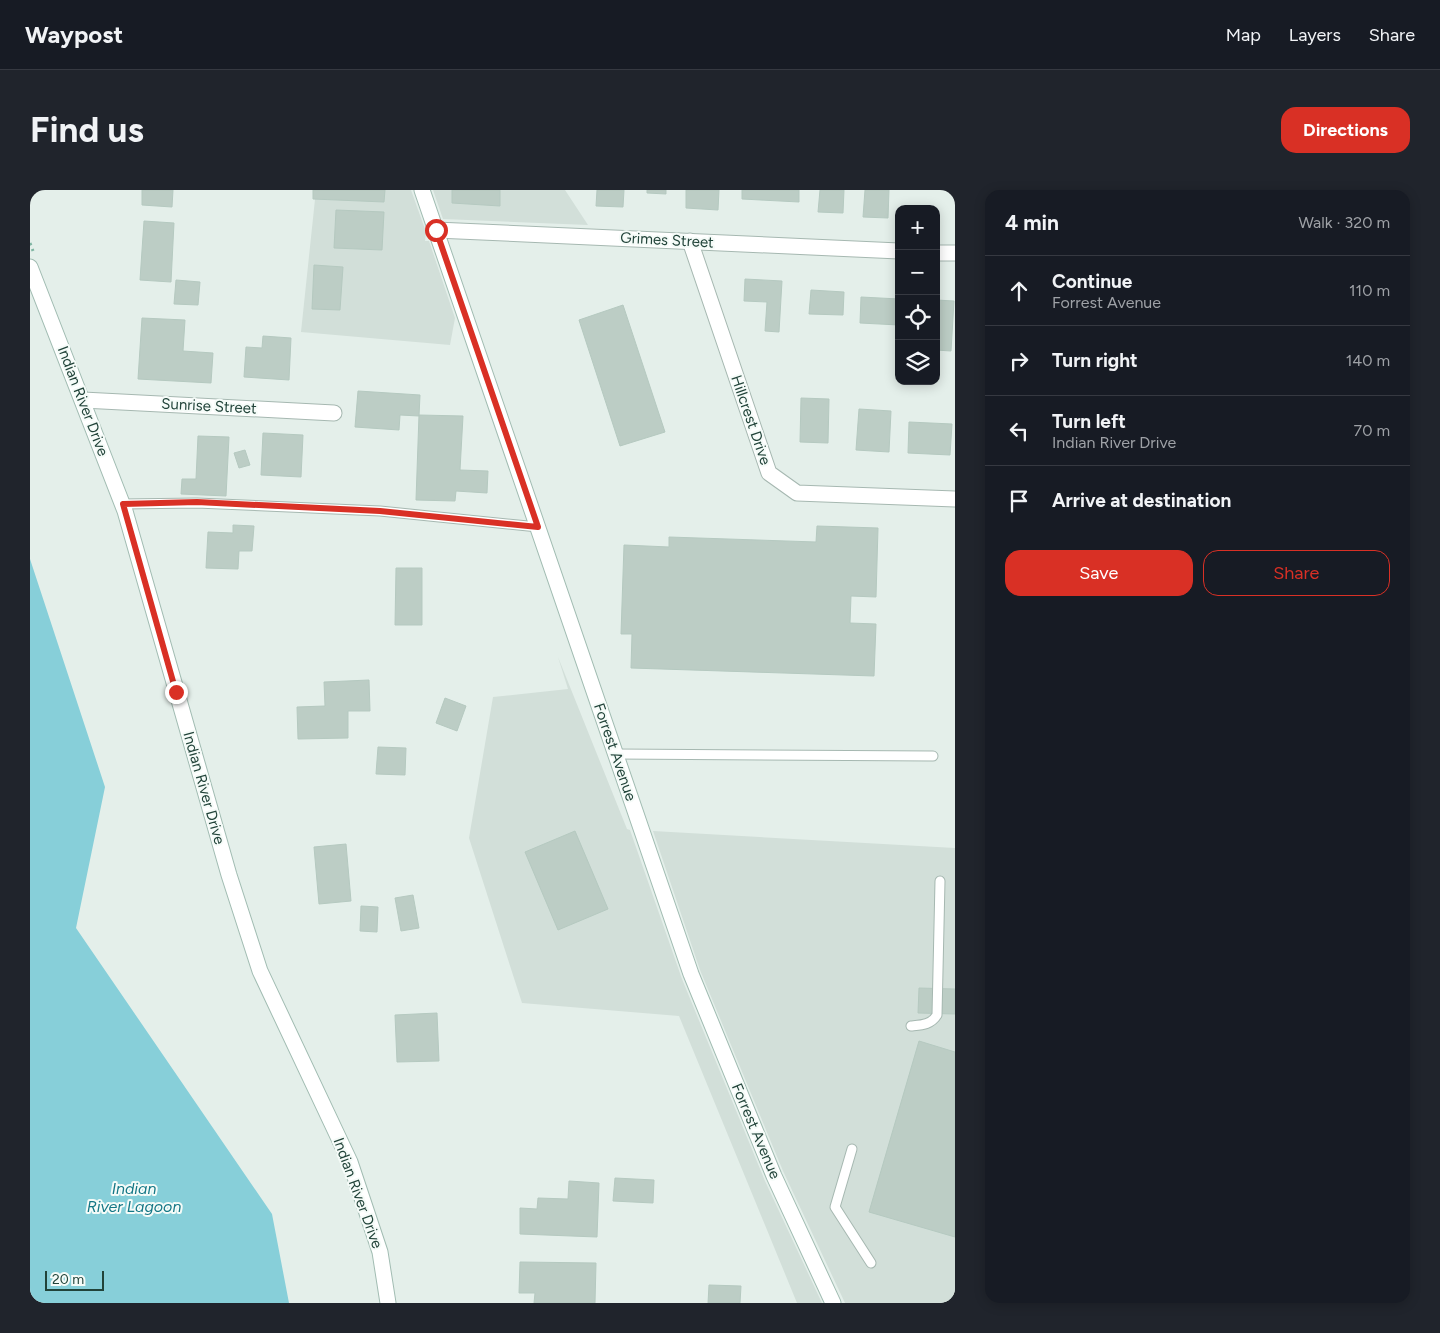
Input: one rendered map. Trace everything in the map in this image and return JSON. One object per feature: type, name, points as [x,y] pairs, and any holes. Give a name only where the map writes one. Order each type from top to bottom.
[{"type":"street","name":"Forrest Avenue","points":[[422,190],[691,974],[774,1176],[833,1303]]},
{"type":"street","name":"Grimes Street","points":[[436,230],[895,251]]},
{"type":"street","name":"Hillcrest Drive","points":[[690,241],[769,473],[797,493],[955,500]]},
{"type":"street","points":[[940,253],[955,254]]},
{"type":"street","name":"Indian River Drive","points":[[30,268],[84,400],[123,504],[229,874],[260,971],[350,1162],[380,1252],[388,1303]]},
{"type":"street","name":"Sunrise Street","points":[[84,400],[334,413]]},
{"type":"lane","points":[[123,504],[197,502],[380,511],[538,527]]},
{"type":"lane","points":[[616,754],[932,756]]},
{"type":"lane","points":[[910,1026],[934,1021],[937,1015],[940,881]]},
{"type":"lane","points":[[852,1150],[835,1207],[871,1263]]},
{"type":"shaded area","points":[[316,190],[411,190],[426,232],[425,241],[429,241],[455,318],[450,345],[301,332]]},
{"type":"shaded area","points":[[433,190],[565,190],[588,225],[443,219]]},
{"type":"shaded area","points":[[558,657],[627,829],[630,830],[682,979],[765,1181],[822,1303],[797,1303],[679,1016],[522,1003],[469,838],[493,697],[568,689]]},
{"type":"shaded area","points":[[653,831],[955,848],[955,1303],[845,1303],[783,1171],[700,970]]},
{"type":"water","name":"Indian River Lagoon","points":[[30,559],[105,787],[76,928],[272,1214],[289,1303],[30,1303]]},
{"type":"building","points":[[142,190],[173,190],[172,207],[142,205]]},
{"type":"building","points":[[313,190],[385,190],[384,202],[313,199]]},
{"type":"building","points":[[452,190],[500,190],[500,206],[452,203]]},
{"type":"building","points":[[597,190],[624,190],[623,207],[596,206]]},
{"type":"building","points":[[647,190],[666,190],[666,194],[647,193]]},
{"type":"building","points":[[686,190],[719,190],[718,210],[686,208]]},
{"type":"building","points":[[742,190],[799,190],[799,202],[742,199]]},
{"type":"building","points":[[820,190],[844,190],[843,213],[818,212]]},
{"type":"building","points":[[865,190],[889,190],[888,218],[863,217]]},
{"type":"building","points":[[336,210],[384,212],[382,250],[334,248]]},
{"type":"building","points":[[144,221],[174,223],[171,282],[140,280]]},
{"type":"building","points":[[314,265],[343,267],[340,310],[312,309]]},
{"type":"building","points":[[745,279],[782,281],[779,332],[765,331],[767,302],[744,301]]},
{"type":"building","points":[[176,280],[200,282],[198,305],[174,304]]},
{"type":"building","points":[[811,290],[844,292],[843,315],[809,314]]},
{"type":"building","points":[[861,297],[895,299],[895,325],[860,323]]},
{"type":"building","points":[[940,300],[954,301],[951,351],[940,350]]},
{"type":"building","points":[[623,305],[665,432],[620,446],[579,320]]},
{"type":"building","points":[[142,318],[185,320],[183,351],[213,353],[211,383],[138,379]]},
{"type":"building","points":[[263,336],[291,338],[289,380],[244,377],[246,347],[262,348]]},
{"type":"building","points":[[358,391],[420,395],[419,416],[400,415],[399,430],[355,427]]},
{"type":"building","points":[[801,398],[829,399],[828,443],[800,442]]},
{"type":"building","points":[[859,409],[891,411],[889,452],[856,450]]},
{"type":"building","points":[[419,415],[463,416],[460,470],[488,471],[487,493],[456,491],[455,501],[416,500]]},
{"type":"building","points":[[909,422],[952,424],[950,455],[908,453]]},
{"type":"building","points":[[263,433],[303,435],[301,477],[261,475]]},
{"type":"building","points":[[198,436],[229,437],[226,496],[181,494],[182,479],[196,479]]},
{"type":"building","points":[[245,450],[250,465],[239,468],[234,453]]},
{"type":"building","points":[[233,525],[254,526],[252,551],[239,551],[238,569],[206,568],[208,532],[233,533]]},
{"type":"building","points":[[817,526],[878,528],[876,597],[851,596],[850,623],[876,624],[874,676],[631,668],[632,634],[621,634],[624,545],[669,547],[669,537],[816,542]]},
{"type":"building","points":[[396,568],[422,568],[422,625],[395,625]]},
{"type":"building","points":[[369,680],[370,711],[348,711],[348,738],[298,739],[297,707],[325,706],[324,682]]},
{"type":"building","points":[[445,698],[466,706],[457,731],[436,723]]},
{"type":"building","points":[[378,747],[406,748],[405,775],[376,774]]},
{"type":"building","points":[[575,831],[608,909],[558,930],[525,852]]},
{"type":"building","points":[[346,844],[351,901],[319,904],[314,847]]},
{"type":"building","points":[[413,895],[419,928],[401,931],[395,898]]},
{"type":"building","points":[[361,906],[378,907],[377,932],[360,931]]},
{"type":"building","points":[[919,988],[955,989],[955,1014],[918,1013]]},
{"type":"building","points":[[437,1013],[439,1061],[397,1062],[395,1015]]},
{"type":"building","points":[[919,1041],[955,1052],[955,1237],[869,1212]]},
{"type":"building","points":[[615,1178],[654,1180],[653,1203],[613,1201]]},
{"type":"building","points":[[569,1181],[599,1183],[597,1237],[520,1234],[520,1208],[537,1209],[538,1198],[568,1199]]},
{"type":"building","points":[[520,1262],[596,1263],[595,1303],[534,1303],[535,1293],[519,1293]]},
{"type":"building","points":[[709,1285],[741,1286],[740,1303],[708,1303]]},
{"type":"route","points":[[176,692],[123,504],[197,502],[380,511],[538,527],[436,230]]}]
